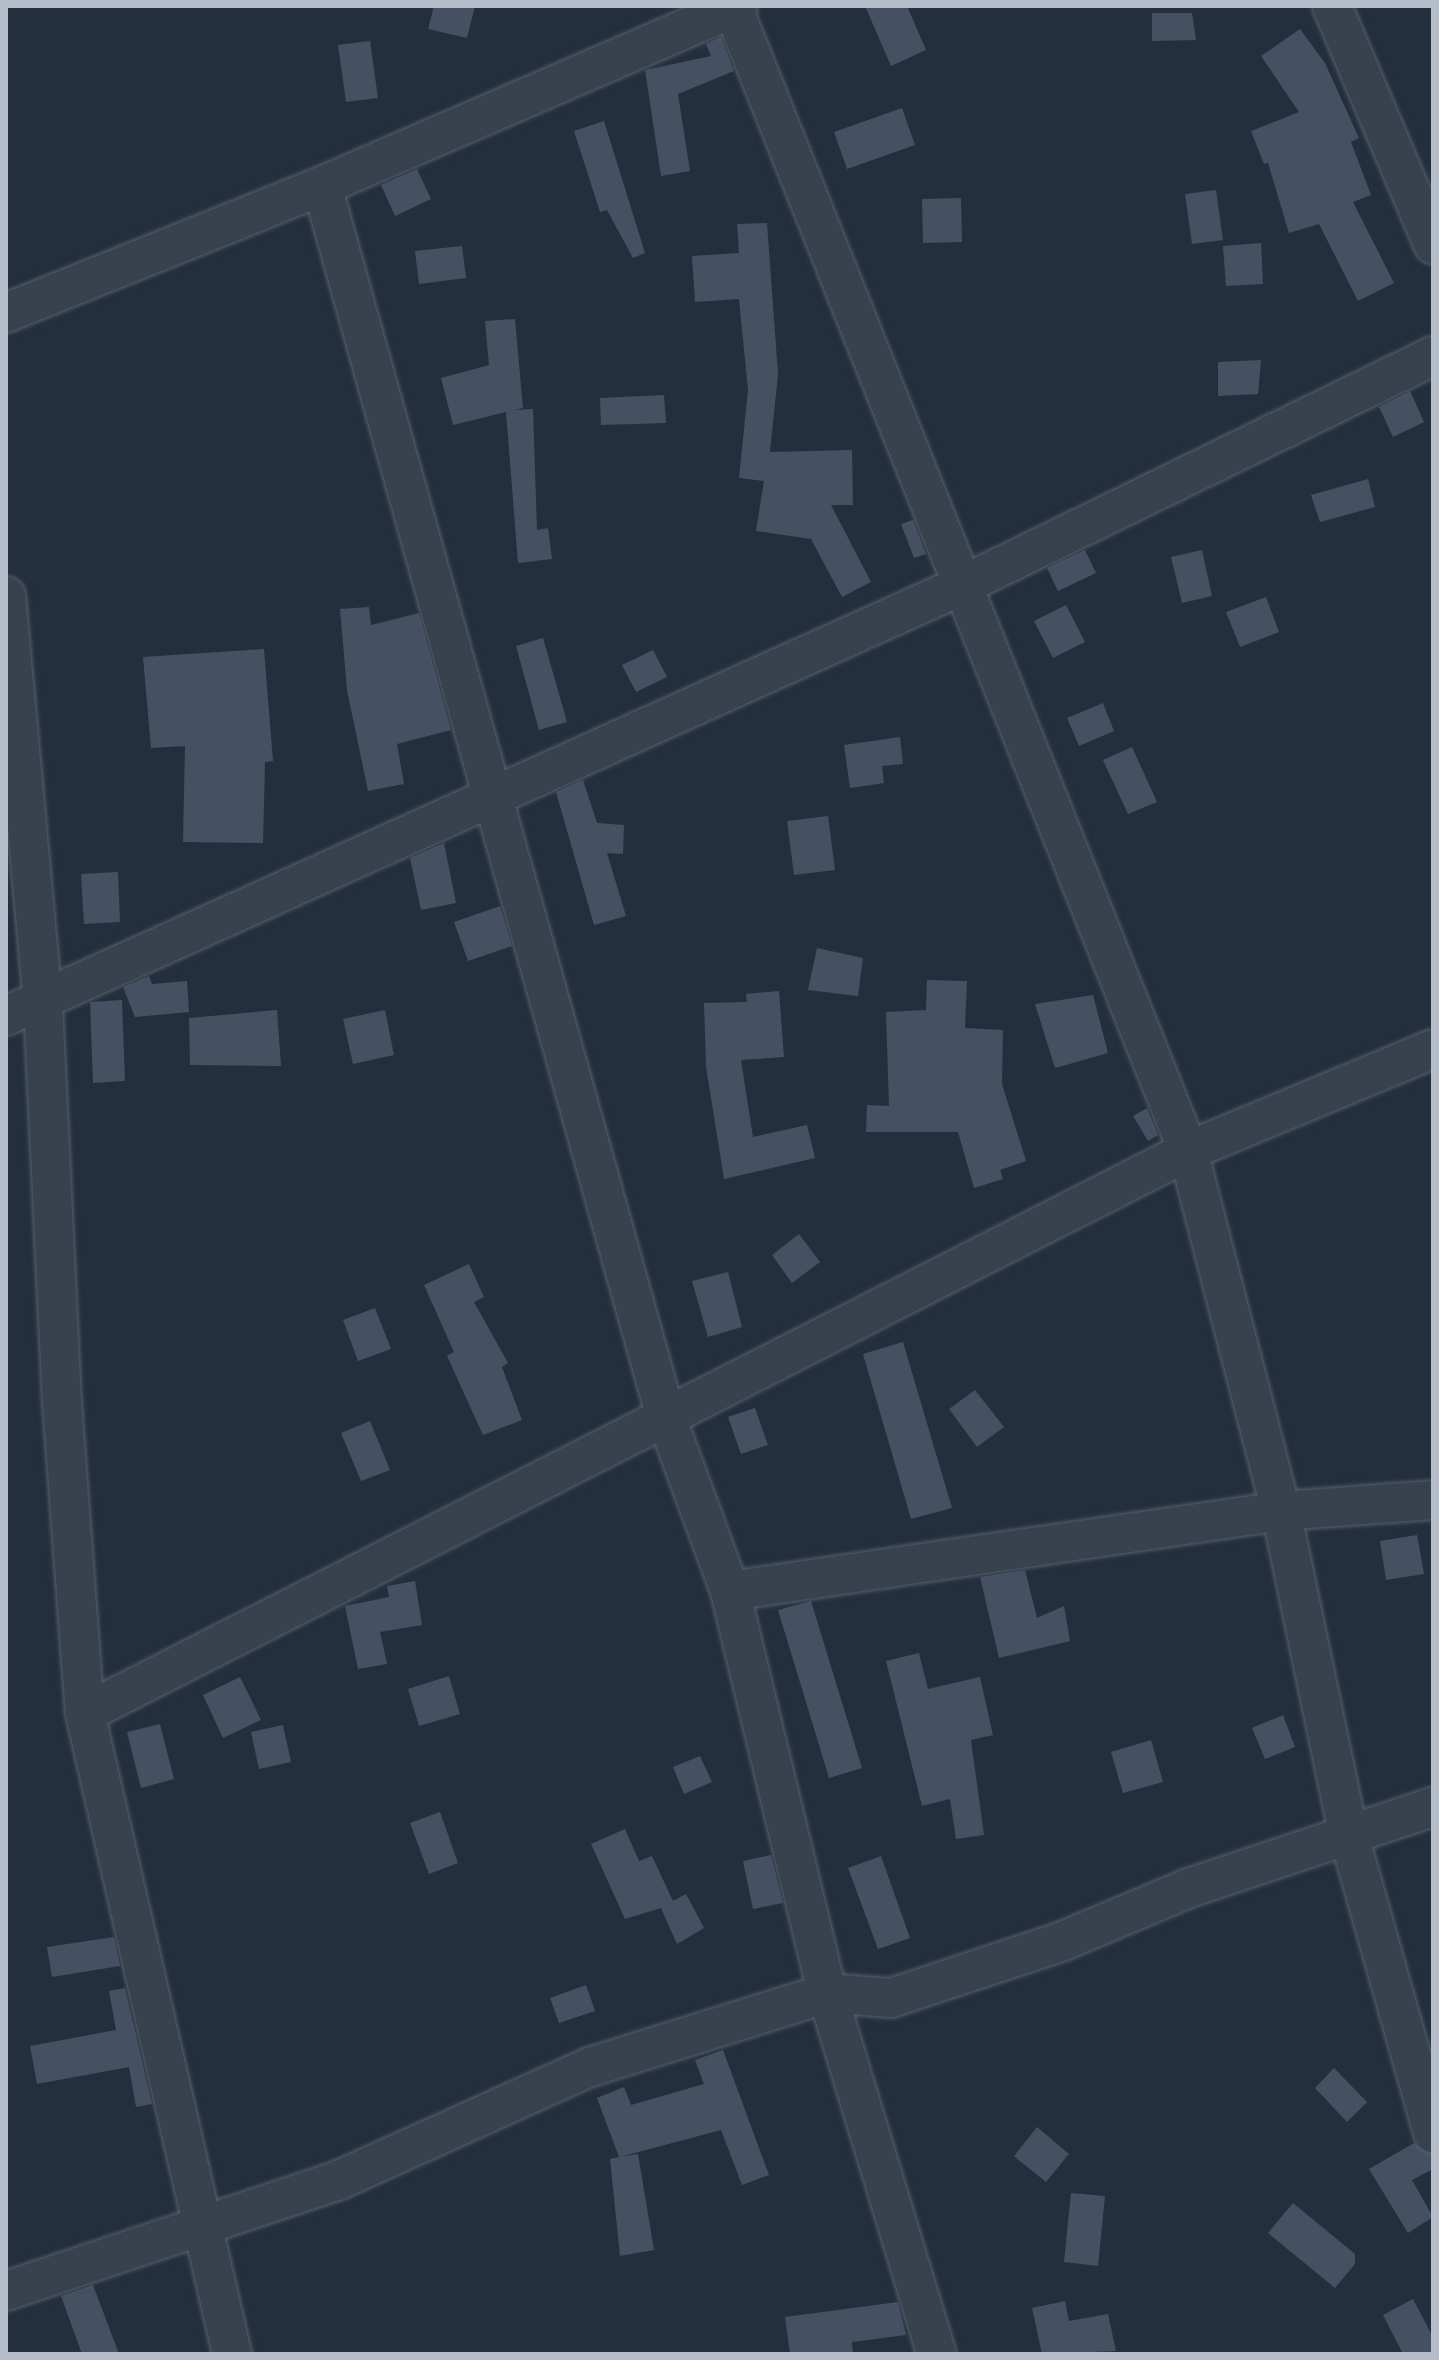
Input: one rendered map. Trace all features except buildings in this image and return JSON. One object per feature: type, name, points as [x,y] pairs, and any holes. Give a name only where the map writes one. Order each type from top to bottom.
[{"type":"street","points":[[1332,6],[1433,244]]},
{"type":"street","points":[[6,313],[322,186],[734,7],[1188,1151],[1281,1511],[1349,1836],[1433,2133]]},
{"type":"street","points":[[322,186],[666,1417],[730,1591],[827,1993],[937,2354]]},
{"type":"street","points":[[6,1016],[43,1002],[963,585],[1433,356]]},
{"type":"street","points":[[6,596],[43,1002],[62,1402],[85,1713],[232,2354]]},
{"type":"street","points":[[85,1713],[1188,1151],[1433,1049]]},
{"type":"street","points":[[730,1591],[1281,1511],[1433,1500]]},
{"type":"street","points":[[6,2291],[337,2181],[590,2067],[827,1993],[891,1998],[1063,1941],[1189,1888],[1433,1807]]}]
